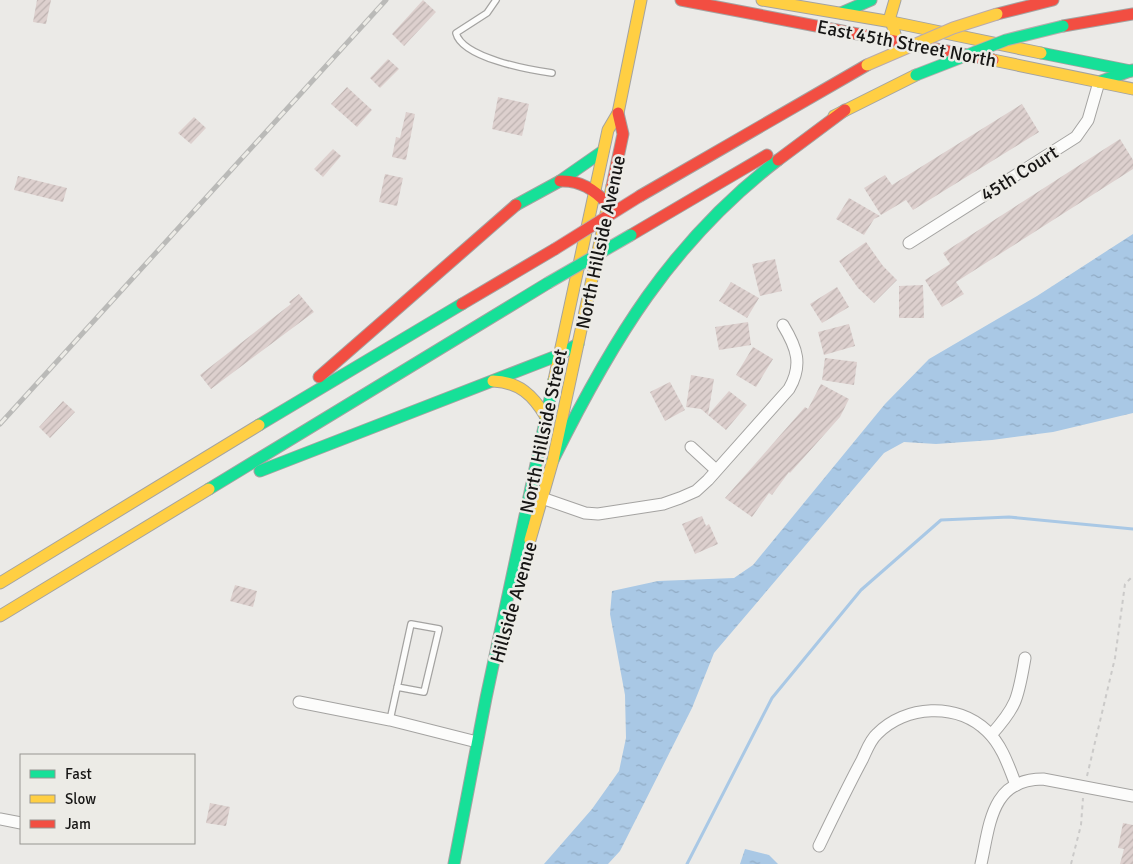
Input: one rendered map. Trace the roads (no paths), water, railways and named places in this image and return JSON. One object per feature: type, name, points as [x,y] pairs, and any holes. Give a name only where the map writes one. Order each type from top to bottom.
[{"type":"main road","name":"North Hillside Street","points":[[454,864],[477,742],[603,151],[608,130],[618,113],[641,0]]},
{"type":"main road","name":"East 45th Street North","points":[[681,0],[897,41],[1133,89]]},
{"type":"main road","name":"East 45th Street North","points":[[762,0],[892,22],[1132,71]]},
{"type":"main road","points":[[841,13],[871,0]]},
{"type":"main road","points":[[895,0],[890,17],[897,41]]},
{"type":"main road","points":[[0,583],[158,485],[555,249],[640,196],[868,65],[936,35],[998,14],[1053,0]]},
{"type":"main road","points":[[0,616],[548,283],[845,110],[916,75],[1006,40],[1063,26],[1133,14]]},
{"type":"main road","points":[[1099,82],[1132,71]]},
{"type":"main road","points":[[553,460],[585,393],[608,352],[646,294],[673,260],[705,224],[746,185],[845,110]]},
{"type":"main road","name":"North Hillside Avenue","points":[[553,460],[623,134],[618,113]]},
{"type":"main road","points":[[158,485],[175,467],[293,395],[332,368],[514,206],[560,181],[603,151]]},
{"type":"main road","points":[[560,181],[572,179],[595,191],[608,204]]},
{"type":"main road","points":[[166,514],[268,467],[559,355],[578,344]]},
{"type":"main road","points":[[493,381],[511,382],[522,386],[538,401],[546,417]]},
{"type":"main road","name":"Hillside Avenue","points":[[489,687],[553,460]]},
{"type":"street","name":"45th Court","points":[[909,243],[1076,137],[1088,120],[1099,82]]},
{"type":"street","points":[[530,494],[585,513],[613,513],[663,504],[696,490],[789,389],[795,379],[798,369],[797,351],[783,325]]},
{"type":"street","points":[[691,447],[716,470]]},
{"type":"street","points":[[990,735],[1013,709],[1019,694],[1025,658]]},
{"type":"street","points":[[299,702],[390,720],[477,742]]},
{"type":"street","points":[[819,846],[875,735],[904,714],[921,710],[940,711],[955,714],[972,721],[990,735],[1008,764],[1016,785]]},
{"type":"street","points":[[981,864],[996,803],[1002,794],[1016,785],[1028,780],[1043,779],[1133,796]]},
{"type":"street","points":[[0,819],[20,823]]},
{"type":"lane","points":[[496,0],[488,13],[456,33],[458,41],[468,48],[520,69],[552,73]]},
{"type":"lane","points":[[390,720],[397,687],[411,624],[439,629],[424,692],[397,687]]},
{"type":"water","points":[[1133,234],[1133,413],[1053,432],[992,440],[936,444],[904,442],[884,453],[714,653],[692,708],[620,851],[608,864],[544,864],[592,809],[619,771],[626,738],[625,695],[610,614],[612,591],[658,581],[734,578],[753,565],[885,404],[929,359],[1037,296]]},
{"type":"water","points":[[745,849],[769,855],[778,864],[740,864]]},
{"type":"waterway","points":[[687,864],[772,698],[861,590],[941,520],[1009,517],[1133,529]]},
{"type":"railway","points":[[0,424],[386,0]]}]
